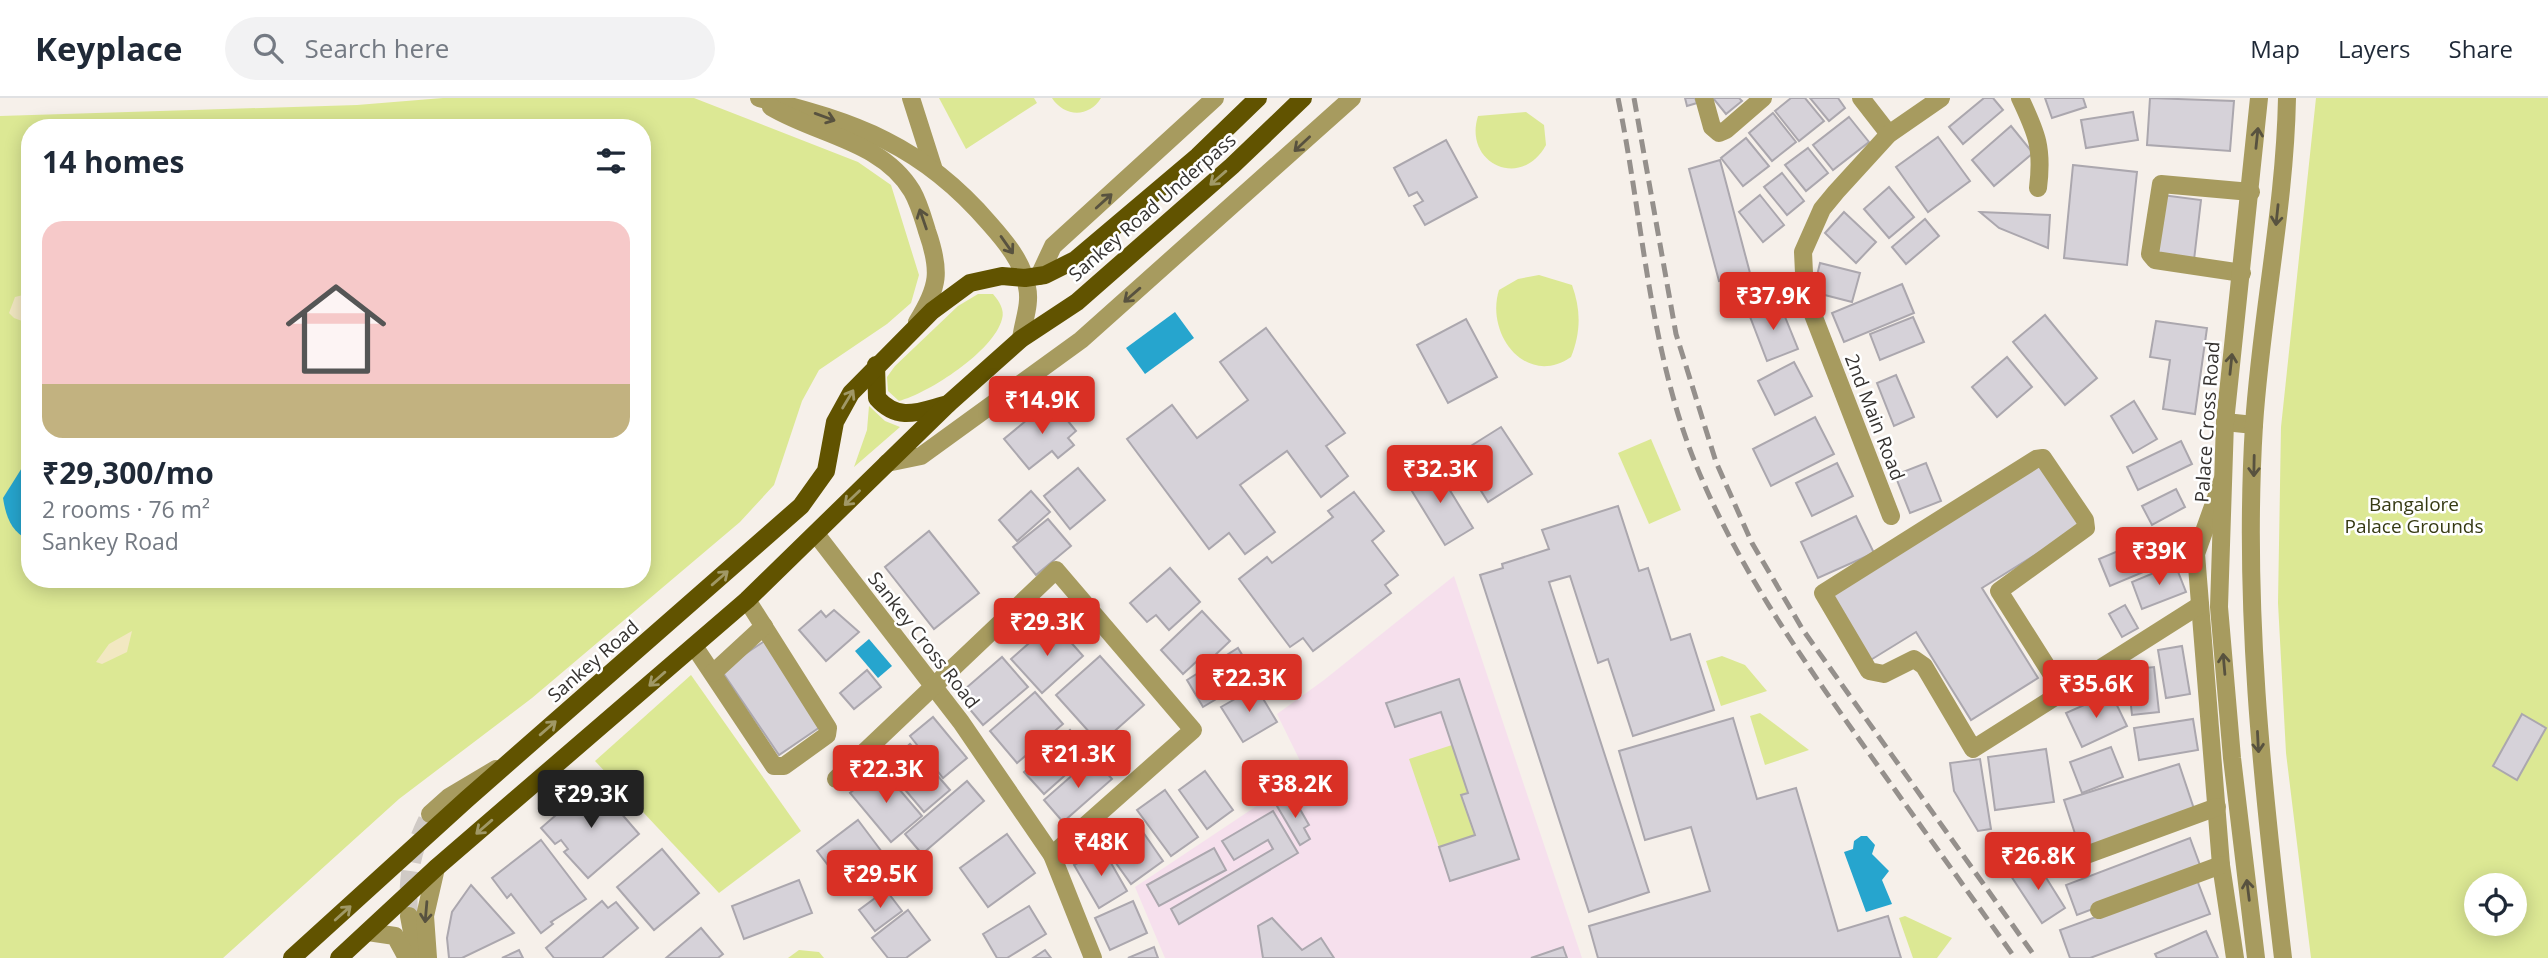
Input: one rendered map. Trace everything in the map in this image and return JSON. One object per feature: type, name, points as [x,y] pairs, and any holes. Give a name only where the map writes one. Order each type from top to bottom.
[{"type":"main road","name":"Sankey Road Underpass","points":[[1032,277],[1075,260],[1198,156],[1258,98]]},
{"type":"main road","name":"Sankey Road Underpass","points":[[1021,340],[1077,302],[1232,166],[1303,98]]},
{"type":"main road","name":"Sankey Road","points":[[292,958],[801,506],[826,471],[835,422],[850,393],[913,328],[970,283],[1002,276],[1032,277]]},
{"type":"main road","points":[[339,958],[436,868],[747,600],[948,404],[1021,340]]},
{"type":"main road","points":[[876,365],[877,398],[888,411],[906,414],[948,404]]},
{"type":"street","points":[[758,98],[803,109],[908,150],[965,195],[1004,239],[1032,277]]},
{"type":"street","points":[[758,98],[794,120],[864,148],[898,171],[914,193],[937,262],[936,286],[913,328]]},
{"type":"street","points":[[911,98],[934,170]]},
{"type":"street","points":[[1021,340],[1032,277],[1053,246],[1215,98]]},
{"type":"street","points":[[887,463],[921,456],[1081,340],[1352,98]]},
{"type":"street","points":[[1704,98],[1712,127],[1718,133],[1726,130],[1763,98]]},
{"type":"street","points":[[1861,98],[1889,134]]},
{"type":"street","name":"2nd Main Road","points":[[1891,516],[1805,294],[1802,272],[1808,235],[1822,209],[1889,134],[1941,98]]},
{"type":"street","points":[[2020,98],[2033,125],[2042,156],[2038,188]]},
{"type":"street","name":"Palace Cross Road","points":[[2256,958],[2232,758],[2219,607],[2225,422],[2259,98]]},
{"type":"street","points":[[2283,958],[2258,742],[2251,604],[2254,425],[2287,98]]},
{"type":"street","points":[[2242,273],[2155,260],[2150,254],[2161,184],[2251,192]]},
{"type":"street","points":[[2225,422],[2254,425]]},
{"type":"street","points":[[2063,691],[1999,591],[2086,528],[2085,520],[2043,458],[2036,459],[1823,593],[1870,671],[1884,674],[1914,659],[1924,666],[1973,748],[2200,605]]},
{"type":"street","points":[[2223,478],[2196,554],[2221,865],[2235,958]]},
{"type":"street","name":"Sankey Cross Road","points":[[816,534],[934,686],[1052,855],[1093,958]]},
{"type":"street","points":[[836,779],[1056,570],[1193,730],[1052,855]]},
{"type":"street","points":[[694,646],[777,768],[827,735],[828,728],[747,600]]},
{"type":"street","points":[[713,673],[764,626]]},
{"type":"street","points":[[430,814],[473,781],[508,764]]},
{"type":"street","points":[[2067,862],[2217,807]]},
{"type":"street","points":[[2099,910],[2221,865]]},
{"type":"street","points":[[428,958],[425,916],[436,868]]},
{"type":"street","points":[[410,916],[417,958]]},
{"type":"street","points":[[368,932],[394,936],[407,958]]},
{"type":"shaded area","points":[[1454,576],[1582,958],[1165,958],[1135,887],[1306,773],[1277,714]]},
{"type":"green space","points":[[443,98],[694,98],[858,162],[891,185],[919,275],[911,303],[887,324],[819,370],[802,401],[774,485],[740,522],[532,698],[399,799],[223,958],[0,958],[0,116],[357,105]]},
{"type":"green space","points":[[939,98],[1034,98],[1037,103],[966,149]]},
{"type":"green space","points":[[1052,98],[1101,98],[1090,109],[1076,113],[1063,109]]},
{"type":"green space","name":"Bangalore Palace Grounds","points":[[2316,98],[2548,98],[2548,958],[2311,958],[2286,753],[2278,603],[2281,427]]},
{"type":"green space","points":[[1526,112],[1544,125],[1546,145],[1535,159],[1523,166],[1510,168],[1497,165],[1486,158],[1479,147],[1476,133],[1478,116]]},
{"type":"green space","points":[[1539,275],[1572,285],[1577,303],[1577,339],[1571,357],[1554,365],[1539,366],[1525,361],[1513,352],[1498,323],[1496,307],[1499,290],[1518,279]]},
{"type":"green space","points":[[978,294],[993,294],[1001,306],[1003,316],[997,331],[974,357],[959,369],[927,389],[899,401],[888,391],[887,377],[895,366],[958,306]]},
{"type":"green space","points":[[869,406],[885,421],[900,427],[854,467],[867,430]]},
{"type":"green space","points":[[1651,439],[1681,510],[1649,524],[1618,453]]},
{"type":"green space","points":[[1722,656],[1745,665],[1767,691],[1721,706],[1706,661]]},
{"type":"green space","points":[[691,675],[801,831],[719,893],[595,761]]},
{"type":"green space","points":[[1760,713],[1809,750],[1765,765],[1750,716]]},
{"type":"green space","points":[[1452,745],[1468,793],[1461,795],[1475,835],[1439,847],[1409,759]]},
{"type":"green space","points":[[1905,916],[1952,938],[1937,958],[1913,958],[1899,918]]},
{"type":"green space","points":[[799,950],[819,952],[824,958],[788,958]]},
{"type":"sand","points":[[21,296],[21,321],[9,313],[15,297]]},
{"type":"sand","points":[[132,631],[127,652],[102,664],[96,662],[109,644]]},
{"type":"water","points":[[1175,312],[1194,338],[1145,374],[1126,348]]},
{"type":"water","points":[[21,469],[21,535],[10,523],[3,498]]},
{"type":"water","points":[[869,639],[892,666],[878,678],[855,651]]},
{"type":"water","points":[[1861,836],[1867,836],[1875,845],[1872,854],[1889,871],[1882,880],[1892,904],[1866,912],[1844,852],[1853,849],[1854,841]]},
{"type":"building","points":[[1685,98],[1695,98],[1697,103],[1687,106]]},
{"type":"building","points":[[1713,98],[1739,98],[1742,101],[1726,114]]},
{"type":"building","points":[[1791,98],[1805,98],[1824,121],[1799,141],[1775,111]]},
{"type":"building","points":[[1810,98],[1838,98],[1845,108],[1829,121]]},
{"type":"building","points":[[1984,98],[1993,98],[2003,110],[1963,144],[1949,127]]},
{"type":"building","points":[[2045,98],[2083,98],[2086,107],[2052,118]]},
{"type":"building","points":[[2150,98],[2234,101],[2230,151],[2147,145]]},
{"type":"building","points":[[2133,112],[2138,140],[2086,148],[2081,120]]},
{"type":"building","points":[[1773,113],[1796,142],[1772,161],[1749,133]]},
{"type":"building","points":[[1849,117],[1869,142],[1833,170],[1813,145]]},
{"type":"building","points":[[2011,126],[2033,153],[1994,186],[1972,160]]},
{"type":"building","points":[[1938,137],[1970,181],[1928,212],[1896,167]]},
{"type":"building","points":[[1746,138],[1769,166],[1743,186],[1721,158]]},
{"type":"building","points":[[1446,140],[1477,197],[1425,225],[1414,206],[1423,201],[1417,192],[1409,196],[1394,168]]},
{"type":"building","points":[[1808,148],[1828,173],[1806,191],[1785,165]]},
{"type":"building","points":[[1720,160],[1750,273],[1719,281],[1689,169]]},
{"type":"building","points":[[2073,165],[2137,172],[2127,265],[2064,258]]},
{"type":"building","points":[[1782,173],[1804,201],[1787,215],[1764,187]]},
{"type":"building","points":[[1889,187],[1914,217],[1889,238],[1864,209]]},
{"type":"building","points":[[1760,195],[1784,225],[1763,242],[1739,212]]},
{"type":"building","points":[[2162,195],[2201,200],[2194,260],[2154,255]]},
{"type":"building","points":[[1844,212],[1876,242],[1856,263],[1825,233]]},
{"type":"building","points":[[1980,212],[2050,215],[2048,248],[1999,228]]},
{"type":"building","points":[[1925,219],[1939,236],[1906,264],[1892,247]]},
{"type":"building","points":[[1820,263],[1860,273],[1852,302],[1813,292]]},
{"type":"building","points":[[1902,284],[1914,313],[1844,342],[1832,313]]},
{"type":"building","points":[[1779,302],[1798,349],[1767,361],[1749,314]]},
{"type":"building","points":[[2045,315],[2097,378],[2065,405],[2013,342]]},
{"type":"building","points":[[1913,317],[1924,342],[1880,360],[1870,334]]},
{"type":"building","points":[[1466,319],[1497,377],[1448,403],[1417,345]]},
{"type":"building","points":[[2156,321],[2207,328],[2195,414],[2163,409],[2170,360],[2150,357]]},
{"type":"building","points":[[1266,328],[1345,433],[1326,446],[1348,476],[1321,497],[1287,451],[1240,485],[1275,532],[1245,554],[1229,533],[1209,549],[1127,439],[1172,405],[1197,438],[1248,400],[1220,362]]},
{"type":"building","points":[[2007,357],[2032,387],[1997,417],[1972,387]]},
{"type":"building","points":[[1794,362],[1812,396],[1775,415],[1758,381]]},
{"type":"building","points":[[1896,375],[1914,417],[1894,426],[1877,383]]},
{"type":"building","points":[[1051,400],[1076,431],[1068,438],[1074,445],[1058,458],[1052,451],[1029,469],[1004,439]]},
{"type":"building","points":[[2134,401],[2157,439],[2133,453],[2111,416]]},
{"type":"building","points":[[1815,417],[1834,454],[1771,486],[1753,449]]},
{"type":"building","points":[[1501,427],[1532,474],[1488,502],[1458,454]]},
{"type":"building","points":[[2181,441],[2192,464],[2138,490],[2127,467]]},
{"type":"building","points":[[2042,460],[2083,525],[1982,588],[2038,678],[1971,720],[1916,632],[1869,661],[1827,594]]},
{"type":"building","points":[[1837,463],[1853,496],[1812,516],[1796,483]]},
{"type":"building","points":[[1926,463],[1941,501],[1910,513],[1895,475]]},
{"type":"building","points":[[1435,466],[1473,528],[1445,545],[1407,483]]},
{"type":"building","points":[[1078,468],[1105,500],[1070,529],[1044,496]]},
{"type":"building","points":[[2176,489],[2185,507],[2152,525],[2142,506]]},
{"type":"building","points":[[1031,491],[1050,512],[1017,541],[999,520]]},
{"type":"building","points":[[1354,492],[1384,531],[1372,541],[1398,575],[1385,585],[1391,593],[1313,651],[1303,638],[1290,647],[1239,579],[1267,557],[1272,563],[1333,517],[1328,511]]},
{"type":"building","points":[[1618,506],[1639,571],[1648,568],[1671,640],[1690,634],[1714,710],[1633,736],[1608,659],[1598,663],[1570,576],[1549,582],[1649,892],[1589,912],[1480,575],[1503,568],[1502,564],[1549,549],[1542,530]]},
{"type":"building","points":[[1856,516],[1874,553],[1818,578],[1801,542]]},
{"type":"building","points":[[1048,519],[1071,546],[1036,575],[1013,547]]},
{"type":"building","points":[[929,531],[979,593],[934,629],[885,567]]},
{"type":"building","points":[[2161,533],[2172,560],[2110,586],[2099,559]]},
{"type":"building","points":[[2175,564],[2186,592],[2142,609],[2132,582]]},
{"type":"building","points":[[1170,568],[1200,602],[1169,630],[1156,615],[1147,622],[1130,603]]},
{"type":"building","points":[[2125,605],[2138,628],[2122,637],[2109,614]]},
{"type":"building","points":[[834,610],[859,632],[826,661],[799,630],[821,611],[826,617]]},
{"type":"building","points":[[1202,611],[1230,641],[1212,658],[1209,655],[1200,663],[1197,661],[1183,674],[1161,650]]},
{"type":"building","points":[[1053,622],[1083,656],[1042,693],[1011,659]]},
{"type":"building","points":[[766,640],[823,725],[779,755],[721,670]]},
{"type":"building","points":[[2182,646],[2190,694],[2166,698],[2158,650]]},
{"type":"building","points":[[1238,648],[1255,676],[1203,707],[1187,680]]},
{"type":"building","points":[[1100,656],[1144,705],[1100,744],[1056,695]]},
{"type":"building","points":[[1002,657],[1028,687],[983,725],[958,695]]},
{"type":"building","points":[[2154,667],[2159,712],[2132,715],[2127,670]]},
{"type":"building","points":[[867,670],[881,687],[854,709],[840,693]]},
{"type":"building","points":[[1459,679],[1519,859],[1450,881],[1439,847],[1475,835],[1461,795],[1468,793],[1441,712],[1395,727],[1386,703]]},
{"type":"building","points":[[1256,687],[1277,722],[1243,742],[1221,707]]},
{"type":"building","points":[[1035,692],[1063,724],[1017,763],[990,731]]},
{"type":"building","points":[[2111,693],[2127,726],[2082,747],[2066,713]]},
{"type":"building","points":[[2522,714],[2546,728],[2517,780],[2493,766]]},
{"type":"building","points":[[933,717],[967,758],[943,778],[910,736]]},
{"type":"building","points":[[1733,718],[1757,799],[1796,788],[1838,931],[1888,916],[1901,958],[1598,958],[1589,926],[1710,891],[1691,827],[1645,840],[1619,751]]},
{"type":"building","points":[[2193,719],[2198,750],[2139,760],[2134,728]]},
{"type":"building","points":[[1070,730],[1090,753],[1044,794],[1024,772]]},
{"type":"building","points":[[910,744],[950,790],[924,812],[885,766]]},
{"type":"building","points":[[2111,747],[2123,777],[2082,793],[2070,762]]},
{"type":"building","points":[[2046,749],[2054,802],[1995,810],[1988,757]]},
{"type":"building","points":[[1093,757],[1112,779],[1063,822],[1044,800]]},
{"type":"building","points":[[1980,759],[1991,829],[1978,831],[1954,791],[1950,763]]},
{"type":"building","points":[[2179,764],[2195,812],[2081,852],[2064,800]]},
{"type":"building","points":[[881,768],[922,816],[891,842],[850,793]]},
{"type":"building","points":[[1334,770],[1342,785],[1314,800],[1306,785]]},
{"type":"building","points":[[1205,771],[1233,810],[1207,829],[1179,790]]},
{"type":"building","points":[[967,781],[984,801],[922,854],[905,834]]},
{"type":"building","points":[[594,782],[639,834],[588,878],[564,852],[568,849],[561,840],[555,844],[541,828]]},
{"type":"building","points":[[1165,790],[1198,837],[1171,856],[1137,810]]},
{"type":"building","points":[[1293,797],[1309,825],[1304,828],[1310,839],[1300,845],[1277,806]]},
{"type":"building","points":[[1273,811],[1298,853],[1179,924],[1171,909],[1273,849],[1268,840],[1234,860],[1222,841]]},
{"type":"building","points":[[858,820],[885,856],[845,887],[817,851]]},
{"type":"building","points":[[1136,822],[1163,861],[1131,884],[1103,845]]},
{"type":"building","points":[[1007,834],[1035,873],[988,907],[960,868]]},
{"type":"building","points":[[2039,835],[2042,858],[1999,864],[1996,840]]},
{"type":"building","points":[[2190,838],[2201,868],[2077,915],[2066,885]]},
{"type":"building","points":[[541,840],[586,899],[551,922],[553,924],[541,933],[511,894],[507,898],[492,878]]},
{"type":"building","points":[[1214,848],[1226,870],[1159,906],[1147,885]]},
{"type":"building","points":[[662,849],[699,893],[654,930],[617,887]]},
{"type":"building","points":[[1103,849],[1127,891],[1099,908],[1074,865]]},
{"type":"building","points":[[2035,860],[2065,908],[2042,923],[2011,876]]},
{"type":"building","points":[[799,880],[812,913],[744,939],[732,906]]},
{"type":"building","points":[[2197,880],[2210,914],[2090,958],[2070,958],[2060,930]]},
{"type":"building","points":[[471,885],[514,933],[462,958],[449,958],[447,938],[452,912]]},
{"type":"building","points":[[886,890],[902,911],[875,931],[859,910]]},
{"type":"building","points":[[602,901],[608,908],[616,902],[638,928],[602,958],[554,958],[546,948]]},
{"type":"building","points":[[1133,901],[1147,933],[1110,950],[1095,918]]},
{"type":"building","points":[[1029,906],[1046,934],[1007,958],[997,958],[983,934]]},
{"type":"building","points":[[908,910],[930,940],[906,958],[888,958],[872,938]]},
{"type":"building","points":[[1272,918],[1302,950],[1321,938],[1334,958],[1263,958],[1258,926]]},
{"type":"building","points":[[701,928],[723,954],[718,958],[666,958]]},
{"type":"building","points":[[2206,931],[2218,958],[2157,958],[2155,954]]},
{"type":"building","points":[[1154,947],[1158,958],[1128,958]]},
{"type":"building","points":[[1563,947],[1567,958],[1531,958]]},
{"type":"building","points":[[519,950],[523,958],[502,958]]},
{"type":"building","points":[[1045,950],[1051,958],[1033,958]]},
{"type":"tunnel","points":[[409,916],[412,864],[418,840],[430,814]]},
{"type":"railway","points":[[1618,98],[1657,330],[1680,421],[1712,502],[1730,539],[1792,642],[2015,958]]},
{"type":"railway","points":[[1634,98],[1676,334],[1716,462],[1752,543],[1803,630],[2036,958]]}]
